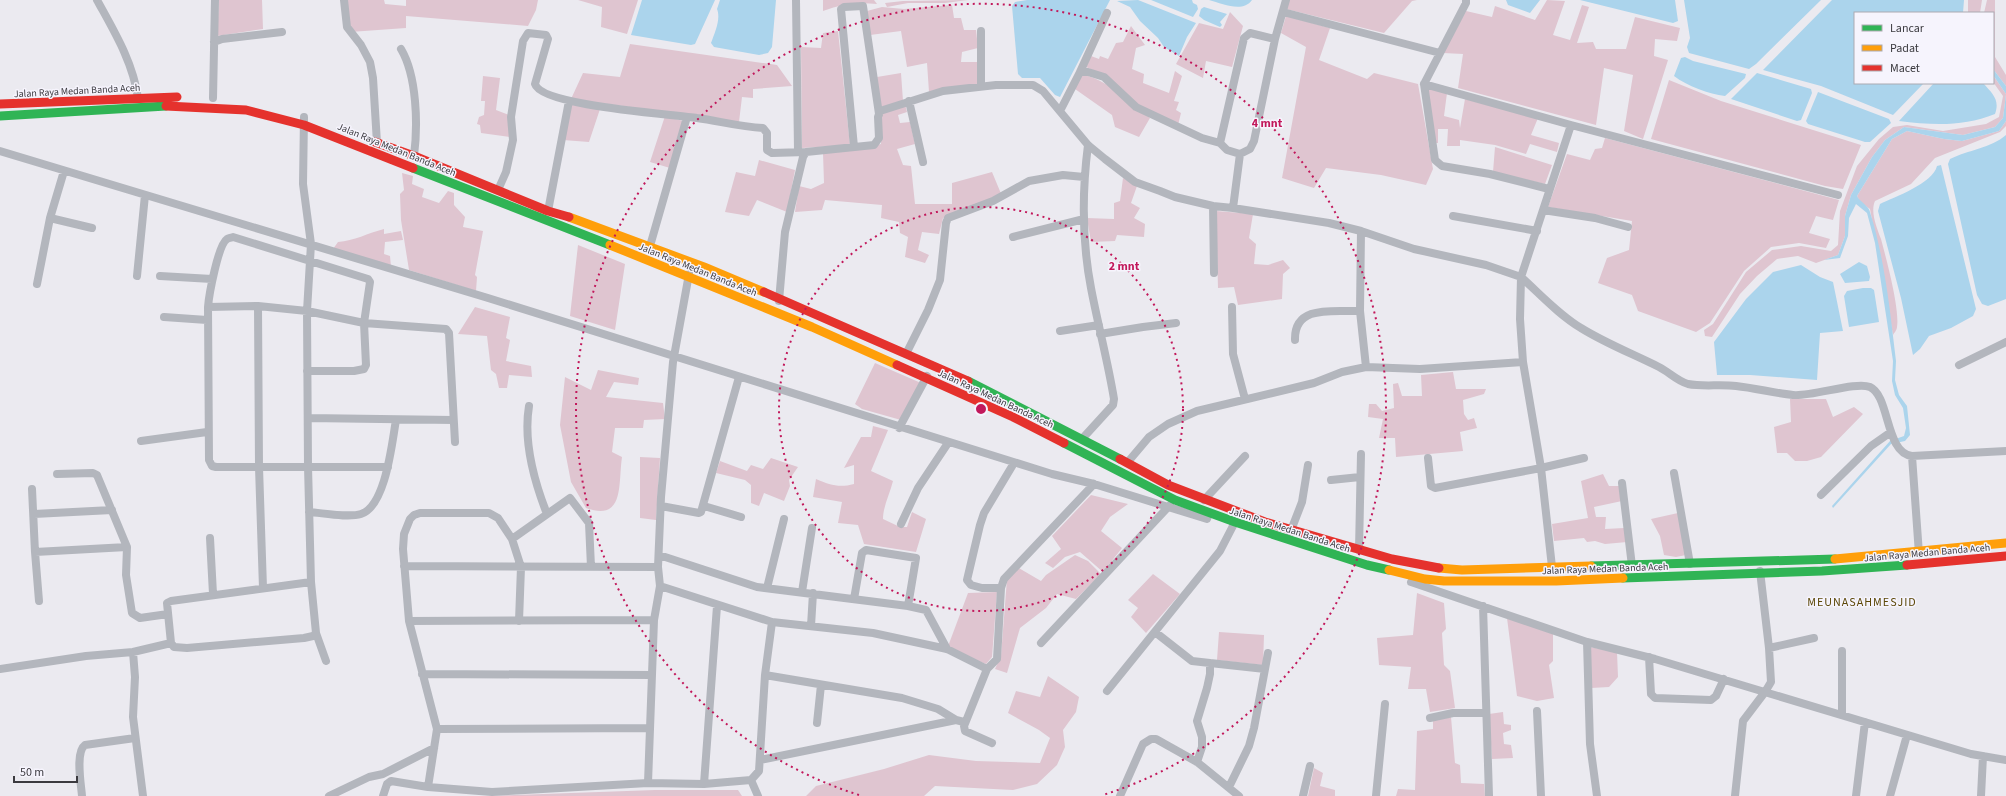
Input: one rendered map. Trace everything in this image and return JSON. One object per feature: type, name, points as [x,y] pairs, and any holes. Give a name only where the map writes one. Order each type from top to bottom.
[{"type":"highway","name":"Jalan Raya Medan Banda Aceh","points":[[0,104],[166,96],[184,97]]},
{"type":"highway","points":[[165,106],[166,96]]},
{"type":"highway","points":[[209,98],[272,107]]},
{"type":"highway","points":[[70,101],[72,113]]},
{"type":"highway","name":"Jalan Raya Medan Banda Aceh","points":[[0,116],[72,113],[165,106],[213,107],[246,110],[338,128]]},
{"type":"highway","name":"Jalan Raya Medan Banda Aceh","points":[[285,110],[304,121],[689,276],[926,378],[1013,417],[1096,459],[1127,477],[1187,505],[1289,540],[1394,572],[1425,579],[1474,581],[1556,581],[1760,574],[1921,564],[2006,556]]},
{"type":"highway","name":"Jalan Raya Medan Banda Aceh","points":[[364,138],[414,156],[548,211],[650,246],[932,364],[982,387],[1127,464],[1204,500],[1265,522],[1359,550],[1435,568],[1462,570],[1759,563],[1848,558],[2006,543]]},
{"type":"highway","points":[[1187,505],[1192,495]]},
{"type":"highway","points":[[1848,558],[1849,569]]},
{"type":"street","points":[[98,0],[124,50],[138,98]]},
{"type":"street","points":[[209,98],[218,40],[215,0]]},
{"type":"street","points":[[344,0],[347,27],[361,45],[370,62],[373,78],[377,143]]},
{"type":"street","points":[[779,300],[785,232],[803,157],[796,0]]},
{"type":"street","points":[[1080,72],[1088,72],[1104,77],[1136,107],[1202,138],[1220,143],[1227,150],[1240,154],[1250,149],[1254,141],[1275,39],[1286,0]]},
{"type":"street","points":[[1466,0],[1466,3],[1424,84],[1435,160],[1442,166],[1490,174],[1549,189]]},
{"type":"street","points":[[498,190],[506,172],[513,140],[511,117],[518,70],[526,34],[546,35],[548,39],[535,84],[539,90],[569,101],[687,117],[738,126],[763,128],[768,133],[768,151],[778,154],[871,146],[880,138],[879,114],[863,6],[844,7],[841,9],[854,147]]},
{"type":"street","points":[[1283,12],[1440,53]]},
{"type":"street","points":[[1060,111],[1107,13]]},
{"type":"street","points":[[981,31],[981,86]]},
{"type":"street","points":[[218,40],[282,32]]},
{"type":"street","points":[[1220,143],[1244,38],[1250,33],[1275,39]]},
{"type":"street","points":[[401,49],[409,65],[416,114],[414,156]]},
{"type":"street","points":[[1424,84],[1571,125],[1838,195]]},
{"type":"street","points":[[879,114],[880,111],[944,91],[981,86],[1033,85],[1043,91],[1088,145],[1135,182],[1174,197],[1213,206],[1329,223],[1361,231],[1414,249],[1486,265],[1521,277],[1581,328],[1662,368],[1677,379],[1688,384],[1735,386],[1804,395],[1855,386],[1870,387],[1880,398],[1892,434],[1906,455],[2006,452]]},
{"type":"street","points":[[548,211],[569,101]]},
{"type":"street","points":[[909,101],[923,162]]},
{"type":"street","points":[[650,246],[687,117]]},
{"type":"street","points":[[304,121],[303,184],[311,244],[307,311],[308,466],[311,582],[316,633],[326,661]]},
{"type":"street","points":[[1552,567],[1542,468],[1523,362],[1520,319],[1521,277],[1571,125]]},
{"type":"street","points":[[1082,439],[1114,402],[1091,288],[1084,219],[1084,177],[1088,145]]},
{"type":"street","points":[[0,151],[311,244],[1014,463],[1094,484],[1167,508],[1207,519],[1209,513]]},
{"type":"street","points":[[1233,208],[1240,154]]},
{"type":"street","points":[[37,284],[50,218],[64,171]]},
{"type":"street","points":[[906,354],[928,310],[940,280],[946,223],[948,218],[993,202],[1029,181],[1063,175],[1084,177]]},
{"type":"street","points":[[137,276],[145,195]]},
{"type":"street","points":[[1213,206],[1214,273]]},
{"type":"street","points":[[1543,210],[1595,218],[1628,227]]},
{"type":"street","points":[[1453,216],[1536,231]]},
{"type":"street","points":[[50,218],[92,228]]},
{"type":"street","points":[[1013,237],[1084,219]]},
{"type":"street","points":[[1361,231],[1360,311],[1366,367]]},
{"type":"street","points":[[307,371],[354,371],[364,369],[366,365],[364,323],[370,282],[364,277],[233,237],[226,239],[212,279],[208,307],[207,432],[209,460],[212,466],[388,467]]},
{"type":"street","points":[[648,783],[654,620],[660,586],[658,568],[661,506],[674,356],[692,263]]},
{"type":"street","points":[[160,276],[212,279]]},
{"type":"street","points":[[208,307],[258,306],[307,311],[364,323],[442,328],[448,331],[455,442]]},
{"type":"street","points":[[258,306],[259,467],[263,588]]},
{"type":"street","points":[[1232,308],[1233,354],[1245,400]]},
{"type":"street","points":[[1295,340],[1295,330],[1297,324],[1307,315],[1360,311]]},
{"type":"street","points":[[164,317],[208,320]]},
{"type":"street","points":[[1100,334],[1176,323]]},
{"type":"street","points":[[1060,331],[1099,325]]},
{"type":"street","points":[[1959,365],[2006,342]]},
{"type":"street","points":[[1127,464],[1149,437],[1168,424],[1197,411],[1314,383],[1342,372],[1366,367],[1420,369],[1523,362]]},
{"type":"street","points":[[899,428],[932,364]]},
{"type":"street","points":[[661,506],[699,513],[704,506],[739,377]]},
{"type":"street","points":[[529,406],[527,426],[533,467],[539,493],[547,514]]},
{"type":"street","points":[[308,418],[453,420]]},
{"type":"street","points":[[309,512],[356,515],[364,513],[379,495],[388,467],[396,420]]},
{"type":"street","points":[[141,441],[207,432]]},
{"type":"street","points":[[1821,496],[1871,446],[1892,434]]},
{"type":"street","points":[[902,524],[918,488],[948,443]]},
{"type":"street","points":[[1359,550],[1361,454]]},
{"type":"street","points":[[1204,500],[1245,456]]},
{"type":"street","points":[[1912,456],[1921,564]]},
{"type":"street","points":[[1428,458],[1431,486],[1435,488],[1542,468],[1584,458]]},
{"type":"street","points":[[1001,588],[982,588],[971,585],[967,580],[984,513],[1014,463]]},
{"type":"street","points":[[1289,540],[1290,530],[1302,502],[1308,465]]},
{"type":"street","points":[[57,474],[95,473],[99,478],[127,547],[126,575],[132,613],[140,618],[168,614]]},
{"type":"street","points":[[1674,473],[1690,564]]},
{"type":"street","points":[[1331,480],[1360,477]]},
{"type":"street","points":[[1622,483],[1632,566]]},
{"type":"street","points":[[960,721],[987,669],[997,659],[1001,588],[1006,575],[1094,484]]},
{"type":"street","points":[[32,489],[39,601]]},
{"type":"street","points":[[512,539],[569,498],[572,500],[580,513],[590,523],[591,567]]},
{"type":"street","points":[[1042,643],[1175,500]]},
{"type":"street","points":[[704,506],[741,517]]},
{"type":"street","points":[[34,514],[112,510]]},
{"type":"street","points":[[428,787],[437,729],[409,621],[404,566],[404,534],[410,519],[414,515],[420,513],[493,514],[512,539],[521,567],[519,620]]},
{"type":"street","points":[[767,588],[784,519]]},
{"type":"street","points":[[1107,691],[1220,551],[1235,522]]},
{"type":"street","points":[[802,592],[812,528]]},
{"type":"street","points":[[210,538],[213,594]]},
{"type":"street","points":[[35,552],[127,547]]},
{"type":"street","points":[[854,599],[862,553],[866,550],[916,558],[908,606]]},
{"type":"street","points":[[659,555],[743,584],[908,606],[929,612],[947,650]]},
{"type":"street","points":[[1736,796],[1741,727],[1746,715],[1765,692],[1770,682],[1769,648],[1759,563]]},
{"type":"street","points":[[404,566],[658,568]]},
{"type":"street","points":[[1394,572],[1408,581],[1587,642],[1649,657],[1971,754],[2006,760]]},
{"type":"street","points":[[311,582],[213,594],[171,601],[167,603],[168,614],[171,643],[174,647],[187,648],[304,638],[313,636],[316,633]]},
{"type":"street","points":[[660,586],[717,606],[772,622],[873,633],[947,650],[987,669]]},
{"type":"street","points":[[811,626],[813,593]]},
{"type":"street","points":[[704,784],[717,606]]},
{"type":"street","points":[[1483,606],[1489,796]]},
{"type":"street","points":[[409,621],[654,620]]},
{"type":"street","points":[[383,774],[389,782],[428,787],[492,792],[648,783],[704,784],[751,780],[759,770],[765,675],[772,622]]},
{"type":"street","points":[[1155,632],[1192,661],[1265,669]]},
{"type":"street","points":[[1769,648],[1814,638]]},
{"type":"street","points":[[1587,642],[1590,744],[1597,796]]},
{"type":"street","points":[[0,669],[86,656],[133,652],[171,643]]},
{"type":"street","points":[[133,652],[135,677],[133,708],[135,738],[143,796]]},
{"type":"street","points":[[1842,652],[1842,716]]},
{"type":"street","points":[[1229,787],[1249,746],[1268,653]]},
{"type":"street","points":[[1649,657],[1651,694],[1655,698],[1711,700],[1716,696],[1724,679]]},
{"type":"street","points":[[1197,762],[1202,747],[1202,737],[1197,721],[1207,688],[1210,674],[1210,663]]},
{"type":"street","points":[[422,674],[652,675]]},
{"type":"street","points":[[765,675],[902,698],[938,709],[960,721],[965,731],[992,743]]},
{"type":"street","points":[[818,723],[821,684]]},
{"type":"street","points":[[1376,796],[1385,704]]},
{"type":"street","points":[[1537,711],[1541,796]]},
{"type":"street","points":[[1430,718],[1453,713],[1486,713]]},
{"type":"street","points":[[760,760],[960,721]]},
{"type":"street","points":[[1856,796],[1865,722]]},
{"type":"street","points":[[437,729],[649,728]]},
{"type":"street","points":[[1890,796],[1908,735]]},
{"type":"street","points":[[82,796],[80,755],[82,747],[85,744],[135,738]]},
{"type":"street","points":[[1120,796],[1143,744],[1151,739],[1156,739],[1197,762],[1239,796]]},
{"type":"street","points":[[329,796],[369,777],[383,774],[398,764],[434,748]]},
{"type":"street","points":[[1981,796],[1983,756]]},
{"type":"street","points":[[1303,796],[1310,766]]},
{"type":"street","points":[[751,780],[758,796]]},
{"type":"street","points":[[383,796],[389,782]]},
{"type":"shaded area","points":[[219,0],[262,0],[263,29],[217,36]]},
{"type":"shaded area","points":[[344,0],[384,0],[385,4],[406,6],[406,0],[538,0],[536,10],[528,26],[406,16],[406,28],[350,32]]},
{"type":"shaded area","points":[[578,0],[638,0],[627,34],[601,27],[602,7]]},
{"type":"shaded area","points":[[823,0],[874,0],[877,4],[850,4],[823,11]]},
{"type":"shaded area","points":[[968,0],[945,3],[908,3],[887,7],[885,3],[903,1]]},
{"type":"shaded area","points":[[1289,0],[1417,0],[1412,1],[1384,33],[1286,9]]},
{"type":"shaded area","points":[[1547,0],[1565,1],[1553,35],[1570,40],[1582,5],[1589,7],[1577,43],[1593,42],[1596,49],[1626,49],[1635,17],[1680,28],[1677,41],[1655,39],[1654,56],[1668,60],[1643,139],[1624,131],[1633,75],[1604,68],[1596,125],[1458,88],[1463,54],[1443,53],[1466,11],[1492,17],[1495,6],[1535,20]]},
{"type":"shaded area","points":[[1968,0],[1982,0],[1980,12],[1968,12]]},
{"type":"shaded area","points":[[1987,0],[1995,0],[1995,57],[2006,75],[2006,86],[1994,70],[1994,12],[1984,12]]},
{"type":"shaded area","points":[[952,5],[954,18],[961,18],[964,30],[976,30],[978,48],[962,52],[961,62],[978,62],[978,84],[929,92],[927,63],[907,67],[901,31],[870,35],[867,11],[882,7],[904,9]]},
{"type":"shaded area","points":[[1230,12],[1243,26],[1232,67],[1206,61],[1203,78],[1176,64],[1199,23],[1223,29]]},
{"type":"shaded area","points":[[1286,16],[1330,28],[1319,60],[1367,79],[1374,73],[1418,84],[1433,169],[1426,185],[1381,175],[1326,168],[1314,188],[1282,178],[1306,47],[1281,33]]},
{"type":"shaded area","points":[[1131,26],[1145,45],[1136,48],[1132,69],[1144,74],[1143,83],[1169,93],[1175,71],[1182,76],[1174,101],[1179,102],[1176,110],[1181,113],[1178,125],[1140,106],[1102,74],[1086,67],[1091,56],[1099,59],[1100,56],[1108,59],[1116,43],[1123,42]]},
{"type":"shaded area","points":[[838,31],[850,145],[802,148],[801,47],[821,48],[823,33]]},
{"type":"shaded area","points":[[630,44],[777,65],[792,86],[753,89],[753,98],[742,97],[739,122],[571,99],[583,73],[620,77]]},
{"type":"shaded area","points":[[901,73],[903,101],[881,107],[877,77]]},
{"type":"shaded area","points":[[1081,74],[1109,86],[1150,118],[1139,137],[1115,127],[1112,115],[1075,89]]},
{"type":"shaded area","points":[[483,76],[500,78],[496,110],[509,115],[510,137],[481,133],[480,125],[477,124],[479,117],[484,115],[485,101],[481,101]]},
{"type":"shaded area","points":[[1994,76],[2006,94],[2003,118],[1995,127],[1963,135],[1904,127],[1885,140],[1872,157],[1851,195],[1845,216],[1845,236],[1838,255],[1816,263],[1798,256],[1777,259],[1757,276],[1740,294],[1712,337],[1705,336],[1704,330],[1713,324],[1746,272],[1772,250],[1801,246],[1831,251],[1838,245],[1840,211],[1857,166],[1879,139],[1893,127],[1907,125],[1943,131],[1986,124],[1999,117],[2003,96],[1994,83]]},
{"type":"shaded area","points":[[1669,80],[1721,101],[1861,145],[1843,189],[1825,186],[1651,139]]},
{"type":"shaded area","points":[[1427,87],[1447,93],[1444,116],[1459,120],[1460,128],[1465,99],[1538,118],[1531,135],[1559,143],[1557,152],[1530,144],[1526,154],[1495,145],[1460,140],[1460,146],[1447,146],[1448,129],[1438,129],[1438,143],[1435,143]]},
{"type":"shaded area","points":[[571,104],[600,109],[589,142],[563,140]]},
{"type":"shaded area","points":[[905,104],[907,112],[898,115],[900,123],[910,122],[915,144],[897,149],[903,165],[911,166],[915,204],[952,204],[952,183],[992,172],[1002,196],[943,218],[939,234],[922,232],[918,250],[929,255],[925,263],[905,257],[908,237],[900,233],[899,222],[881,218],[882,205],[825,200],[822,210],[795,212],[799,186],[811,189],[824,183],[823,153],[881,144],[881,114]]},
{"type":"shaded area","points":[[665,116],[683,121],[670,168],[650,162]]},
{"type":"shaded area","points":[[2006,121],[2006,126],[2000,132],[1935,158],[1911,184],[1875,201],[1873,210],[1892,283],[1896,308],[1897,328],[1893,335],[1870,209],[1860,202],[1857,196],[1892,139],[1907,131],[1944,139],[1962,141],[1999,131]]},
{"type":"shaded area","points":[[1605,138],[1839,200],[1833,220],[1816,216],[1809,233],[1830,239],[1826,248],[1799,243],[1771,247],[1744,271],[1710,323],[1696,332],[1638,311],[1632,295],[1598,283],[1607,258],[1629,250],[1632,221],[1548,207],[1567,154],[1590,160],[1595,149],[1602,148]]},
{"type":"shaded area","points":[[1495,147],[1552,165],[1545,184],[1493,172]]},
{"type":"shaded area","points":[[759,160],[795,170],[787,212],[757,200],[749,216],[725,212],[736,172],[755,176]]},
{"type":"shaded area","points":[[402,173],[413,176],[412,184],[424,189],[422,197],[439,203],[448,191],[454,193],[454,205],[465,217],[463,227],[483,231],[475,275],[477,277],[476,291],[409,270],[401,220],[400,194],[404,190]]},
{"type":"shaded area","points":[[1123,178],[1137,186],[1131,203],[1140,208],[1134,218],[1145,224],[1144,237],[1117,235],[1115,241],[1091,242],[1087,218],[1114,219],[1114,203],[1120,201]]},
{"type":"shaded area","points":[[1216,211],[1253,214],[1249,238],[1256,244],[1254,264],[1268,265],[1283,260],[1290,268],[1283,274],[1282,299],[1238,305],[1234,287],[1218,288]]},
{"type":"shaded area","points":[[384,229],[384,234],[401,231],[403,240],[385,242],[384,254],[390,256],[391,267],[333,249],[338,242],[350,240]]},
{"type":"shaded area","points":[[578,245],[625,264],[615,330],[570,316]]},
{"type":"shaded area","points":[[475,307],[510,317],[506,338],[510,340],[506,361],[531,366],[532,377],[509,375],[507,388],[499,388],[496,374],[491,370],[487,336],[458,334]]},
{"type":"shaded area","points":[[875,363],[921,383],[901,420],[862,409],[855,404]]},
{"type":"shaded area","points":[[598,370],[639,378],[638,385],[614,382],[606,397],[663,403],[665,419],[644,420],[643,428],[615,428],[612,452],[622,457],[619,489],[617,498],[613,505],[608,510],[599,511],[586,508],[571,482],[560,425],[565,377],[591,390]]},
{"type":"shaded area","points":[[1453,372],[1456,389],[1486,389],[1484,394],[1463,400],[1464,414],[1468,420],[1474,418],[1477,428],[1460,432],[1463,451],[1396,457],[1395,438],[1379,438],[1383,419],[1368,417],[1369,404],[1376,404],[1382,411],[1394,408],[1393,384],[1398,383],[1402,396],[1422,396],[1421,375]]},
{"type":"shaded area","points":[[1790,399],[1826,399],[1833,417],[1854,407],[1863,414],[1821,457],[1807,461],[1795,461],[1787,453],[1777,453],[1774,427],[1791,422]]},
{"type":"shaded area","points":[[873,426],[888,430],[871,471],[893,481],[885,505],[883,519],[900,527],[907,527],[912,512],[926,519],[916,552],[864,544],[858,525],[838,523],[842,502],[813,497],[816,479],[835,485],[844,486],[854,484],[854,465],[844,468],[861,437],[871,437]]},
{"type":"shaded area","points":[[640,457],[660,458],[656,520],[640,518]]},
{"type":"shaded area","points":[[771,458],[798,467],[789,480],[790,486],[784,501],[764,493],[759,506],[751,503],[751,485],[745,480],[716,473],[720,461],[747,471],[751,465],[763,469]]},
{"type":"shaded area","points":[[1603,474],[1609,486],[1619,486],[1622,501],[1594,507],[1596,517],[1606,517],[1605,529],[1624,528],[1627,542],[1605,544],[1595,541],[1587,542],[1584,538],[1554,541],[1552,524],[1588,518],[1581,481]]},
{"type":"shaded area","points":[[1091,495],[1128,504],[1110,517],[1101,531],[1122,548],[1103,572],[1080,552],[1065,557],[1053,568],[1045,563],[1061,549],[1052,536]]},
{"type":"shaded area","points":[[1678,513],[1686,555],[1676,557],[1664,555],[1660,536],[1651,519]]},
{"type":"shaded area","points":[[1075,555],[1088,561],[1101,574],[1076,599],[1057,594],[1046,608],[1020,628],[1007,673],[995,669],[1001,656],[1007,579],[1017,567],[1041,581],[1046,575]]},
{"type":"shaded area","points":[[1153,574],[1180,594],[1146,633],[1131,617],[1138,608],[1128,600]]},
{"type":"shaded area","points":[[997,592],[992,657],[986,664],[947,649],[968,593]]},
{"type":"shaded area","points":[[1417,593],[1444,603],[1446,629],[1442,633],[1444,665],[1450,671],[1455,708],[1430,712],[1426,689],[1408,689],[1411,667],[1379,665],[1377,638],[1413,635]]},
{"type":"shaded area","points":[[1507,618],[1553,634],[1553,661],[1549,665],[1554,698],[1537,701],[1517,696]]},
{"type":"shaded area","points":[[1219,632],[1264,635],[1263,665],[1217,660]]},
{"type":"shaded area","points":[[1590,647],[1617,652],[1618,677],[1609,687],[1591,688]]},
{"type":"shaded area","points":[[1048,676],[1079,697],[1076,712],[1063,730],[1065,747],[1057,765],[1037,784],[1013,790],[935,786],[924,796],[806,796],[816,786],[884,769],[929,755],[976,761],[1040,763],[1050,738],[1039,730],[1008,713],[1016,691],[1040,697]]},
{"type":"shaded area","points":[[1503,712],[1504,724],[1511,725],[1511,730],[1503,733],[1504,744],[1511,745],[1513,758],[1492,759],[1489,714]]},
{"type":"shaded area","points":[[1451,717],[1455,763],[1460,765],[1461,783],[1484,784],[1485,796],[1396,796],[1398,789],[1415,790],[1417,731],[1433,729],[1433,720]]},
{"type":"shaded area","points":[[1314,768],[1323,773],[1320,786],[1335,790],[1335,796],[1308,796]]},
{"type":"shaded area","points":[[655,790],[738,790],[742,796],[488,796]]},
{"type":"water","points":[[642,0],[715,0],[695,44],[691,45],[631,35]]},
{"type":"water","points":[[720,0],[776,0],[772,47],[768,53],[759,55],[714,47],[711,43],[717,26],[717,9]]},
{"type":"water","points":[[1027,0],[1110,0],[1060,97],[1055,95],[1040,78],[1022,78],[1018,74],[1012,6],[1015,2]]},
{"type":"water","points":[[1138,0],[1196,23],[1187,37],[1179,56],[1164,47],[1158,38],[1140,21],[1130,7],[1117,1]]},
{"type":"water","points":[[1151,0],[1192,0],[1193,3],[1197,5],[1198,9],[1193,17]]},
{"type":"water","points":[[1209,0],[1252,0],[1248,4],[1238,7]]},
{"type":"water","points":[[1506,0],[1540,0],[1530,13],[1508,5]]},
{"type":"water","points":[[1580,0],[1675,0],[1678,21],[1673,23]]},
{"type":"water","points":[[1684,0],[1821,0],[1756,64],[1749,69],[1689,53],[1687,47],[1690,38]]},
{"type":"water","points":[[1832,0],[1964,0],[1963,12],[1854,12],[1854,84],[1923,84],[1893,115],[1821,86],[1763,70]]},
{"type":"water","points":[[1204,7],[1227,14],[1220,22],[1222,25],[1220,27],[1204,20],[1199,16],[1201,9]]},
{"type":"water","points":[[1685,57],[1693,61],[1746,74],[1745,78],[1725,96],[1705,91],[1685,83],[1674,76],[1681,58]]},
{"type":"water","points":[[1994,70],[2006,86],[2006,94],[1994,76]]},
{"type":"water","points":[[1757,73],[1811,89],[1812,93],[1801,120],[1797,121],[1731,99]]},
{"type":"water","points":[[1933,84],[1984,84],[1995,97],[1997,105],[1995,114],[1959,123],[1935,124],[1899,121]]},
{"type":"water","points":[[1818,92],[1889,119],[1891,123],[1870,142],[1865,142],[1808,124],[1806,121]]},
{"type":"water","points":[[2006,94],[2006,121],[1999,131],[1962,141],[1944,139],[1907,131],[1892,139],[1857,196],[1869,210],[1880,248],[1892,323],[1896,361],[1895,380],[1899,395],[1907,406],[1910,435],[1905,441],[1891,444],[1833,508],[1832,506],[1890,441],[1904,436],[1906,428],[1903,408],[1895,395],[1892,381],[1893,361],[1875,243],[1867,213],[1856,204],[1849,218],[1848,236],[1840,258],[1824,260],[1838,255],[1845,236],[1845,216],[1851,195],[1872,157],[1885,140],[1904,127],[1963,135],[1995,127],[2003,118]]},
{"type":"water","points":[[2006,135],[2006,299],[1988,306],[1982,304],[1977,295],[1948,164],[1950,159],[1993,143]]},
{"type":"water","points":[[1941,165],[1976,309],[1973,316],[1951,328],[1929,336],[1920,349],[1913,355],[1901,298],[1878,211],[1880,204],[1921,184],[1929,178],[1937,166]]},
{"type":"water","points":[[1859,262],[1867,266],[1870,277],[1869,281],[1845,283],[1840,274]]},
{"type":"water","points":[[1801,265],[1820,277],[1833,282],[1843,331],[1820,333],[1817,380],[1750,375],[1717,375],[1714,342],[1746,299],[1773,272]]},
{"type":"water","points":[[1871,288],[1874,290],[1879,322],[1849,327],[1844,296],[1847,291]]},
{"type":"traffic: fast","points":[[0,116],[166,106]]},
{"type":"traffic: fast","points":[[413,168],[610,245]]},
{"type":"traffic: fast","points":[[968,381],[1120,459]]},
{"type":"traffic: fast","points":[[1064,443],[1175,500],[1235,522],[1367,565],[1389,570]]},
{"type":"traffic: fast","points":[[1591,566],[1835,559]]},
{"type":"traffic: fast","points":[[1623,578],[1822,571],[1907,565]]},
{"type":"traffic: slow","points":[[569,217],[704,267],[764,292]]},
{"type":"traffic: slow","points":[[610,245],[812,327],[897,365]]},
{"type":"traffic: slow","points":[[1835,559],[2006,543]]},
{"type":"traffic: slow","points":[[1439,568],[1462,570],[1591,566]]},
{"type":"traffic: slow","points":[[1389,570],[1425,579],[1444,581],[1556,581],[1623,578]]},
{"type":"traffic: jam","points":[[0,104],[177,97]]},
{"type":"traffic: jam","points":[[166,106],[246,110],[304,125],[413,168]]},
{"type":"traffic: jam","points":[[375,142],[414,156],[548,211],[569,217]]},
{"type":"traffic: jam","points":[[764,292],[968,381]]},
{"type":"traffic: jam","points":[[897,365],[1013,417],[1064,443]]},
{"type":"traffic: jam","points":[[1120,459],[1168,485],[1265,522],[1392,559],[1439,568]]},
{"type":"traffic: jam","points":[[1907,565],[2006,556]]},
{"type":"district","name":"MEUNASAHMESJID","points":[[1862,602]]}]
